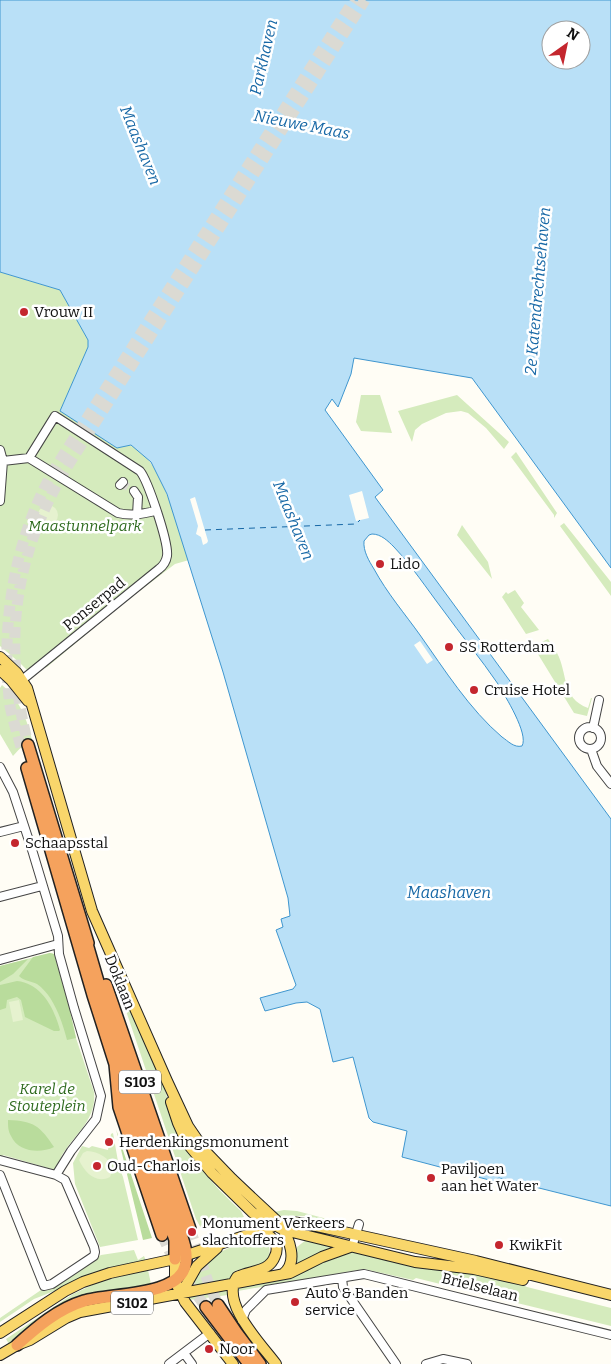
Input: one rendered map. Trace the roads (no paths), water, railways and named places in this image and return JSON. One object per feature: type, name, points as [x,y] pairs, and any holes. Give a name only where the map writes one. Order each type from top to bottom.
[{"type":"highway","name":"Doklaan","points":[[162,1235],[119,1107],[115,1064],[93,995],[24,746],[85,937],[109,991],[190,1229]]},
{"type":"highway","points":[[17,1345],[35,1328],[71,1306],[87,1300],[163,1288],[182,1274],[185,1266],[186,1255],[178,1225],[106,1009],[85,937]]},
{"type":"highway","points":[[115,1064],[175,1240],[175,1259]]},
{"type":"highway","points":[[218,1305],[260,1364]]},
{"type":"highway","points":[[206,1307],[249,1364]]},
{"type":"main road","name":"Doklaan","points":[[0,657],[14,670],[28,692],[92,911],[188,1126],[205,1151],[279,1227],[292,1252]]},
{"type":"main road","name":"Doklaan","points":[[0,670],[18,687],[31,706]]},
{"type":"main road","name":"Doklaan","points":[[167,1082],[176,1117],[187,1143],[212,1173],[253,1213],[279,1227]]},
{"type":"main road","points":[[247,1235],[252,1229],[253,1213]]},
{"type":"main road","name":"Brielselaan","points":[[247,1235],[292,1222],[303,1223],[476,1261],[611,1295]]},
{"type":"main road","name":"Brielselaan","points":[[279,1227],[415,1262],[486,1271],[611,1301]]},
{"type":"main road","points":[[261,1231],[275,1242],[277,1248],[274,1259],[266,1268],[239,1276],[234,1283],[233,1297],[242,1320],[276,1364]]},
{"type":"main road","points":[[283,1274],[290,1266],[297,1237],[303,1234]]},
{"type":"main road","name":"S102","points":[[0,1333],[65,1291],[83,1282],[110,1273],[175,1259],[247,1235]]},
{"type":"main road","points":[[181,1294],[197,1266],[205,1257],[224,1243]]},
{"type":"main road","points":[[234,1283],[294,1272],[322,1256],[352,1246]]},
{"type":"main road","points":[[175,1259],[175,1280],[187,1305],[233,1364]]},
{"type":"main road","name":"S102","points":[[0,1355],[30,1340],[66,1318],[84,1311],[234,1283]]},
{"type":"street","name":"Ponserpad","points":[[22,680],[159,569],[165,563],[169,542],[155,511],[150,490],[140,471],[55,416],[29,458]]},
{"type":"street","points":[[0,450],[3,461],[0,498]]},
{"type":"street","points":[[3,461],[29,458],[112,510],[126,515],[155,511]]},
{"type":"street","points":[[134,491],[138,500],[136,515]]},
{"type":"street","points":[[593,728],[600,700]]},
{"type":"street","points":[[586,728],[593,728],[599,732],[601,739],[598,746],[591,749],[582,746],[580,737],[586,728]]},
{"type":"street","points":[[591,749],[597,766],[611,784]]},
{"type":"street","points":[[0,767],[13,792],[58,936],[58,944],[74,1008],[101,1096],[96,1119],[56,1174]]},
{"type":"street","points":[[0,832],[24,826]]},
{"type":"street","points":[[0,897],[42,886]]},
{"type":"street","points":[[0,960],[58,944]]},
{"type":"street","points":[[0,1160],[56,1174],[67,1182],[94,1247],[95,1254],[52,1284],[44,1286],[0,1175]]},
{"type":"street","points":[[352,1246],[359,1224]]},
{"type":"street","name":"Brielselaan","points":[[242,1320],[246,1310],[266,1290],[368,1274],[611,1335]]},
{"type":"street","points":[[342,1278],[343,1286],[396,1364]]},
{"type":"street","points":[[169,1364],[210,1334]]},
{"type":"street","points":[[184,1353],[192,1364]]},
{"type":"street","points":[[426,1364],[443,1359],[467,1364]]},
{"type":"water","points":[[0,0],[611,0],[611,568],[472,378],[354,358],[351,374],[338,407],[332,399],[325,410],[383,490],[375,497],[611,819],[611,1206],[499,1178],[493,1181],[402,1157],[407,1131],[373,1122],[369,1118],[353,1057],[333,1062],[320,1009],[307,1002],[265,1011],[260,998],[293,989],[296,985],[276,930],[283,927],[281,919],[290,916],[288,898],[223,672],[167,494],[151,462],[131,445],[117,448],[60,411],[88,347],[88,340],[60,290],[0,272]],"holes":[[[369,535],[378,535],[384,538],[401,554],[498,684],[519,724],[523,740],[522,746],[516,746],[502,737],[479,714],[458,689],[390,595],[365,552],[364,541]]]},
{"type":"tunnel","points":[[21,747],[10,706],[7,675],[9,613],[21,551],[42,493],[57,465],[354,0]]},
{"type":"tunnel","points":[[26,736],[15,662],[15,627],[19,592],[27,559],[38,525],[53,492],[72,459],[365,0]]},
{"type":"tunnel","points":[[121,483],[134,491]]},
{"type":"tunnel","points":[[190,1229],[218,1305]]},
{"type":"tunnel","points":[[162,1235],[175,1263]]},
{"type":"tunnel","points":[[188,1283],[206,1307]]},
{"type":"place","name":"Vrouw II","points":[[24,312]]},
{"type":"place","name":"Lido","points":[[380,564]]},
{"type":"place","name":"SS Rotterdam","points":[[449,647]]},
{"type":"place","name":"Cruise Hotel","points":[[474,690]]},
{"type":"place","name":"Schaapsstal","points":[[15,843]]},
{"type":"place","name":"Herdenkingsmonument","points":[[109,1142]]},
{"type":"place","name":"Oud-Charlois","points":[[97,1166]]},
{"type":"place","name":"Paviljoen aan het Water","points":[[431,1178]]},
{"type":"place","name":"Monument Verkeers slachtoffers","points":[[192,1232]]},
{"type":"place","name":"KwikFit","points":[[499,1245]]},
{"type":"place","name":"Auto & Banden service","points":[[295,1302]]},
{"type":"place","name":"Noor","points":[[209,1349]]},
{"type":"water label","name":"Parkhaven","points":[[263,57]]},
{"type":"water label","name":"Nieuwe Maas","points":[[302,124]]},
{"type":"water label","name":"Maashaven","points":[[141,145]]},
{"type":"water label","name":"2e Katendrechtsehaven","points":[[537,291]]},
{"type":"water label","name":"Maashaven","points":[[294,520]]},
{"type":"water label","name":"Maashaven","points":[[449,892]]},
{"type":"park label","name":"Maastunnelpark","points":[[85,526]]},
{"type":"park label","name":"Karel de Stouteplein","points":[[47,1098]]}]
